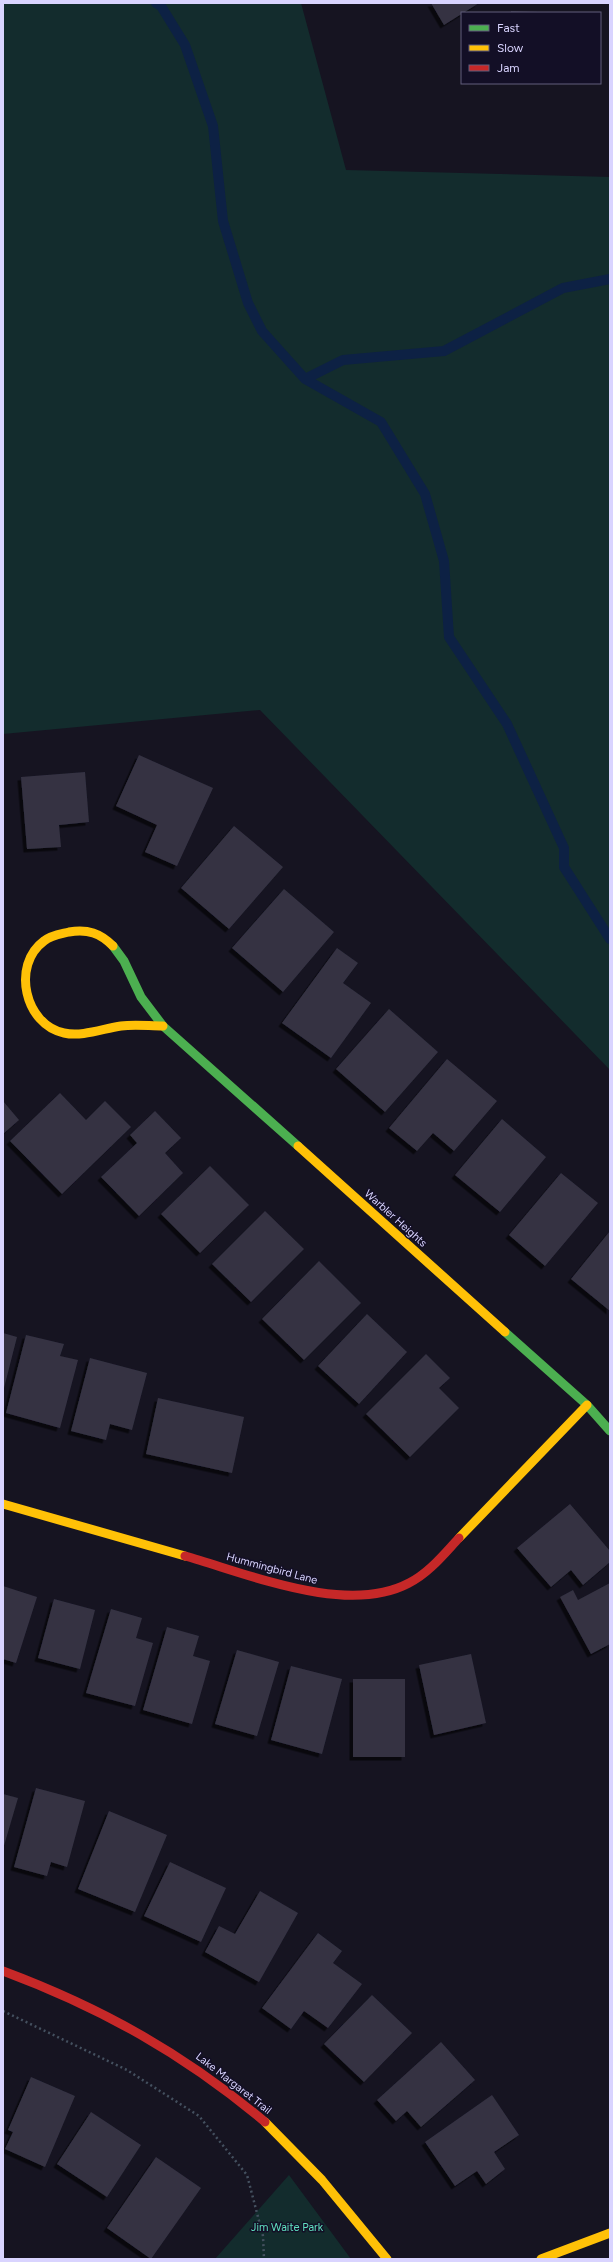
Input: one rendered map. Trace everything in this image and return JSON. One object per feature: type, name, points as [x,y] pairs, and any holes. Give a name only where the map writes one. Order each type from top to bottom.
[{"type":"street","name":"Warbler Heights","points":[[163,1026],[129,1025],[80,1033],[63,1033],[45,1023],[33,1012],[27,994],[26,974],[31,957],[43,941],[61,933],[78,930],[96,932],[111,942],[122,955],[128,973],[141,997],[163,1026],[587,1405],[610,1432]]},
{"type":"street","name":"Hummingbird Lane","points":[[3,1504],[310,1592],[345,1596],[378,1594],[407,1584],[432,1566],[587,1405]]},
{"type":"street","name":"Lake Margaret Trail","points":[[3,1971],[83,2001],[145,2036],[206,2074],[255,2113],[299,2155],[344,2205],[387,2259]]},
{"type":"street","points":[[541,2259],[610,2233]]},
{"type":"path","points":[[3,2011],[127,2070],[199,2116],[247,2175],[263,2236],[264,2259]]},
{"type":"green space","points":[[3,3],[301,3],[346,170],[610,177],[610,1070],[260,710],[3,734]]},
{"type":"green space","name":"Jim Waite Park","points":[[289,2175],[351,2259],[215,2259]]},
{"type":"building","points":[[431,3],[479,3],[465,12],[461,12],[461,14],[444,25]]},
{"type":"building","points":[[511,11],[539,12],[511,12]]},
{"type":"building","points":[[139,755],[213,788],[177,866],[145,852],[157,825],[116,806]]},
{"type":"building","points":[[85,772],[89,822],[59,825],[61,847],[27,849],[21,777]]},
{"type":"building","points":[[234,826],[283,867],[229,929],[181,888]]},
{"type":"building","points":[[284,889],[334,932],[283,992],[232,948]]},
{"type":"building","points":[[337,948],[358,963],[343,983],[371,1003],[331,1058],[282,1023]]},
{"type":"building","points":[[389,1009],[438,1052],[385,1112],[336,1069]]},
{"type":"building","points":[[447,1059],[497,1101],[454,1151],[433,1133],[417,1151],[389,1128]]},
{"type":"building","points":[[60,1093],[86,1120],[105,1101],[131,1127],[62,1194],[10,1141]]},
{"type":"building","points":[[3,1101],[19,1120],[3,1134]]},
{"type":"building","points":[[155,1111],[181,1138],[165,1153],[183,1173],[139,1216],[101,1177],[137,1143],[130,1135]]},
{"type":"building","points":[[502,1119],[546,1157],[500,1212],[455,1175]]},
{"type":"building","points":[[210,1166],[249,1205],[200,1253],[161,1214]]},
{"type":"building","points":[[561,1173],[598,1203],[545,1266],[509,1235]]},
{"type":"building","points":[[265,1211],[304,1249],[251,1302],[212,1264]]},
{"type":"building","points":[[610,1231],[610,1311],[571,1279]]},
{"type":"building","points":[[319,1261],[361,1303],[304,1360],[262,1319]]},
{"type":"building","points":[[367,1314],[407,1352],[359,1404],[318,1366]]},
{"type":"building","points":[[3,1333],[17,1337],[4,1388],[3,1388]]},
{"type":"building","points":[[26,1335],[64,1344],[60,1356],[78,1360],[60,1428],[6,1413]]},
{"type":"building","points":[[426,1354],[450,1378],[439,1388],[459,1408],[410,1457],[366,1414]]},
{"type":"building","points":[[90,1358],[147,1373],[132,1430],[110,1424],[106,1440],[71,1431]]},
{"type":"building","points":[[158,1398],[244,1417],[232,1473],[146,1454]]},
{"type":"building","points":[[570,1504],[610,1551],[610,1562],[583,1585],[571,1570],[551,1587],[517,1548]]},
{"type":"building","points":[[610,1583],[610,1644],[591,1654],[560,1597],[573,1590],[578,1600]]},
{"type":"building","points":[[3,1586],[37,1597],[16,1663],[3,1659]]},
{"type":"building","points":[[54,1599],[95,1610],[80,1669],[38,1658]]},
{"type":"building","points":[[111,1609],[142,1618],[136,1638],[153,1643],[135,1706],[86,1693]]},
{"type":"building","points":[[167,1627],[199,1636],[193,1656],[210,1661],[192,1724],[143,1710]]},
{"type":"building","points":[[237,1650],[279,1662],[257,1736],[215,1724]]},
{"type":"building","points":[[471,1654],[486,1723],[434,1735],[419,1665]]},
{"type":"building","points":[[291,1666],[342,1679],[322,1754],[271,1740]]},
{"type":"building","points":[[353,1679],[405,1679],[405,1757],[353,1757]]},
{"type":"building","points":[[36,1788],[85,1801],[67,1867],[51,1862],[47,1876],[14,1867]]},
{"type":"building","points":[[3,1794],[18,1798],[3,1849]]},
{"type":"building","points":[[109,1811],[167,1835],[135,1912],[78,1889]]},
{"type":"building","points":[[170,1862],[226,1888],[201,1942],[144,1916]]},
{"type":"building","points":[[260,1891],[298,1913],[259,1982],[205,1952],[219,1926],[235,1934]]},
{"type":"building","points":[[318,1933],[342,1951],[333,1963],[362,1984],[328,2028],[304,2011],[291,2029],[262,2008]]},
{"type":"building","points":[[372,1995],[412,2033],[364,2082],[324,2044]]},
{"type":"building","points":[[441,2042],[475,2080],[421,2127],[407,2111],[396,2121],[377,2100]]},
{"type":"building","points":[[31,2077],[75,2096],[45,2167],[5,2149],[13,2132],[8,2130]]},
{"type":"building","points":[[492,2095],[519,2135],[494,2152],[505,2169],[486,2184],[477,2171],[455,2186],[425,2142]]},
{"type":"building","points":[[91,2112],[141,2145],[107,2197],[57,2164]]},
{"type":"building","points":[[156,2157],[201,2188],[151,2259],[107,2228]]},
{"type":"waterway","points":[[156,3],[161,6],[185,45],[213,126],[223,221],[248,303],[262,331],[305,379],[381,422],[425,494],[444,561],[449,637],[507,724],[564,848],[564,867],[610,939]]},
{"type":"waterway","points":[[305,379],[343,360],[444,351],[563,288],[610,279]]},
{"type":"traffic: fast","points":[[113,946],[124,961],[141,997],[163,1026],[298,1146]]},
{"type":"traffic: fast","points":[[505,1332],[587,1405],[610,1431]]},
{"type":"traffic: slow","points":[[113,946],[98,935],[82,931],[56,935],[44,941],[34,952],[28,964],[26,979],[27,993],[32,1007],[40,1019],[51,1028],[64,1033],[78,1034],[126,1025],[163,1026]]},
{"type":"traffic: slow","points":[[298,1146],[505,1332]]},
{"type":"traffic: slow","points":[[459,1538],[587,1405]]},
{"type":"traffic: slow","points":[[3,1504],[185,1556]]},
{"type":"traffic: slow","points":[[265,2122],[322,2180],[387,2259]]},
{"type":"traffic: slow","points":[[541,2259],[610,2233]]},
{"type":"traffic: jam","points":[[185,1556],[298,1589],[328,1594],[357,1595],[384,1592],[409,1583],[430,1569],[459,1538]]},
{"type":"traffic: jam","points":[[3,1971],[74,2001],[141,2035],[204,2075],[265,2122]]}]
